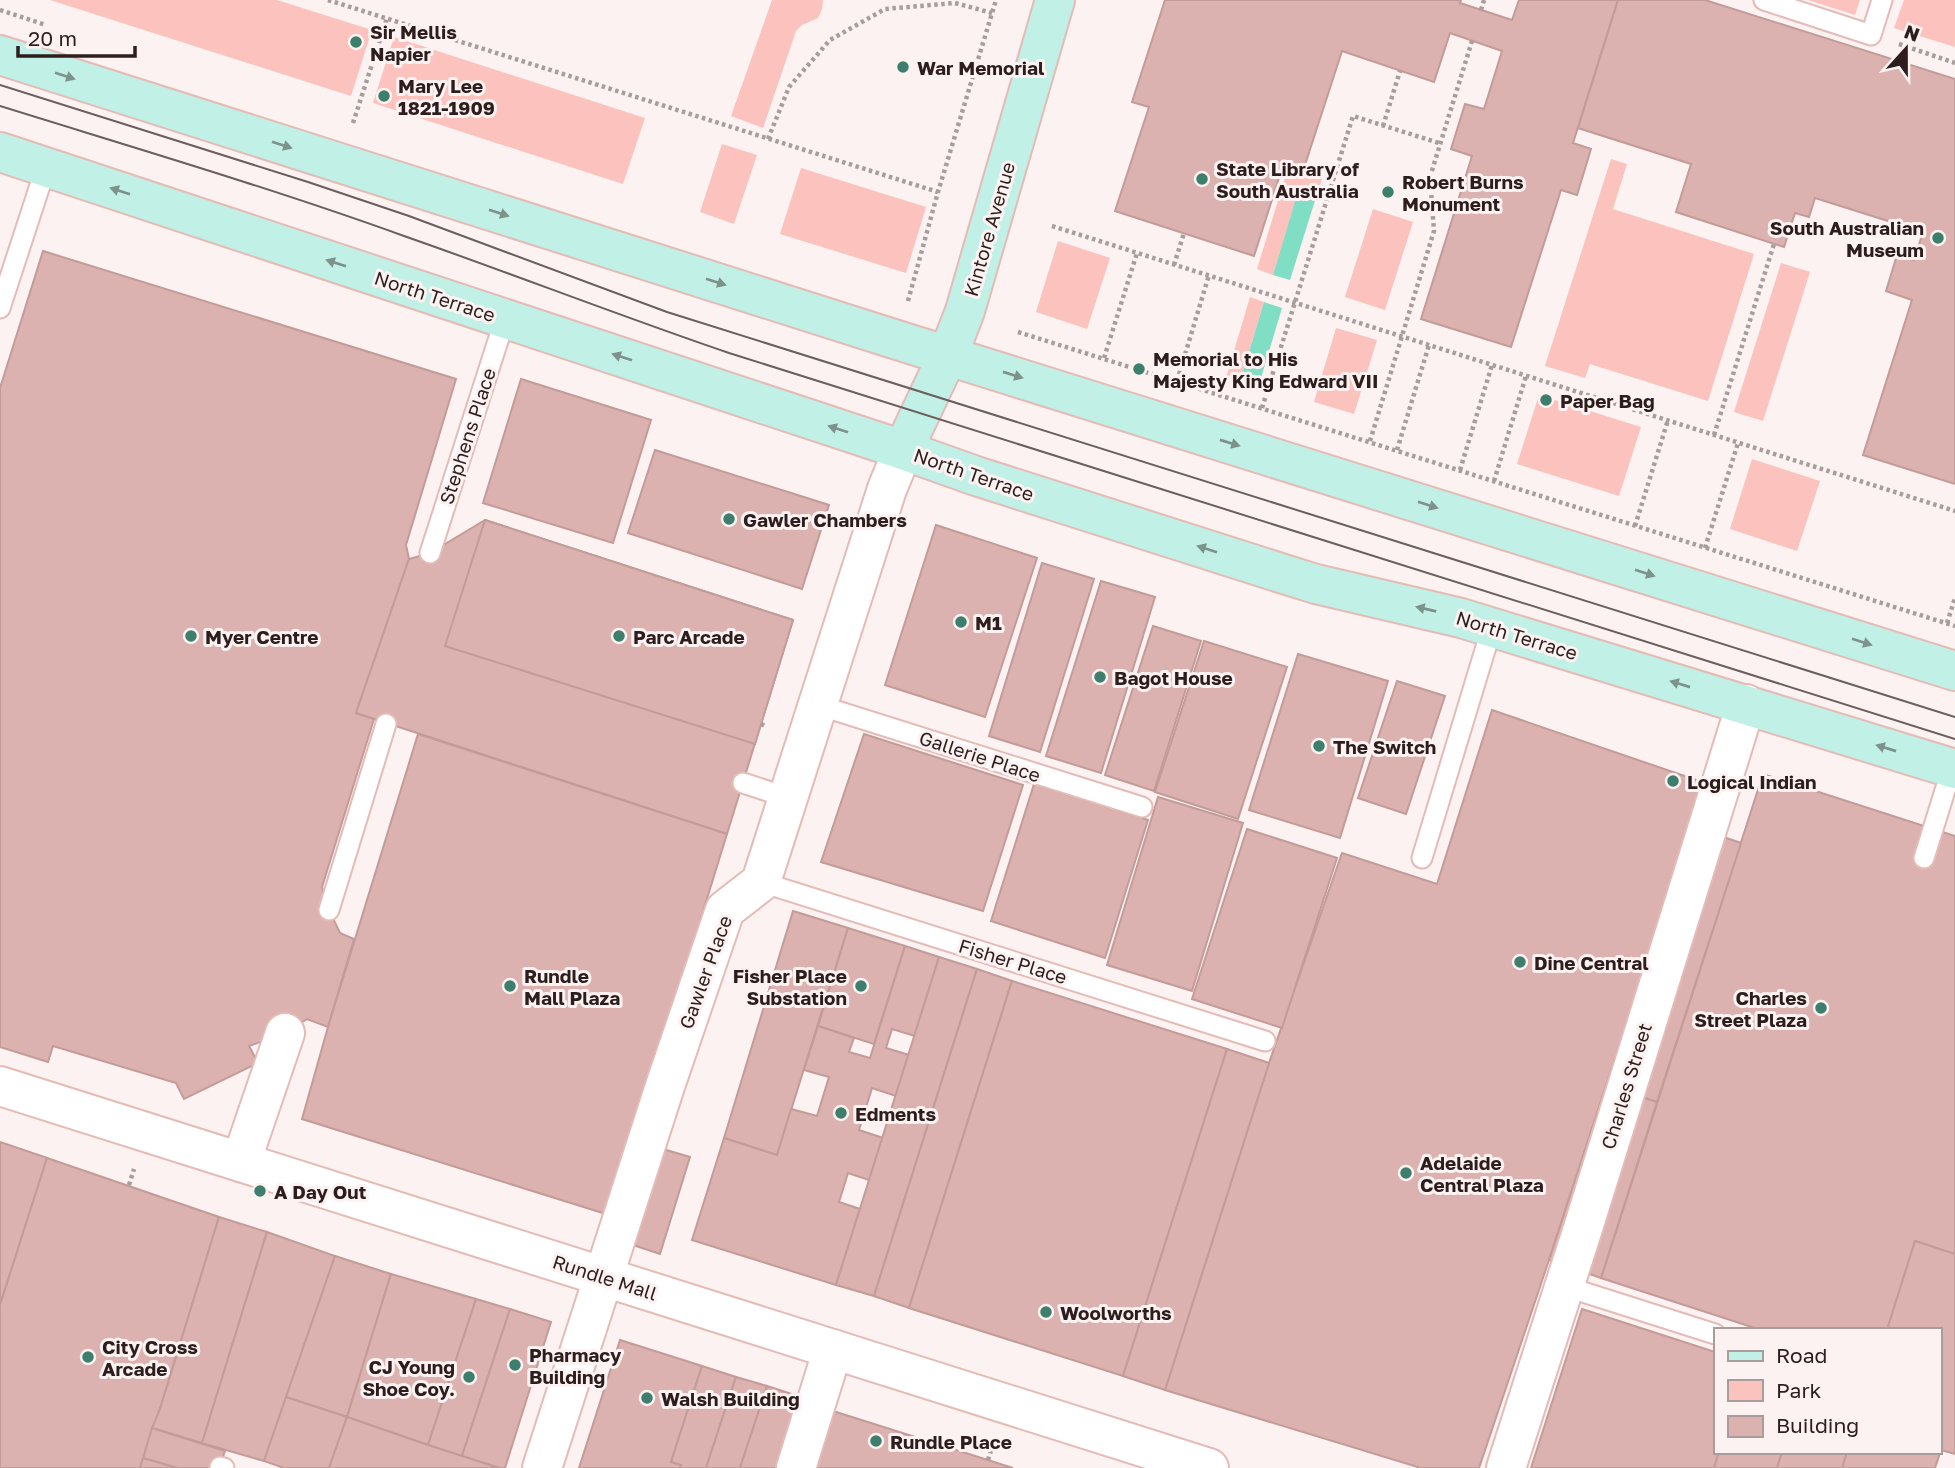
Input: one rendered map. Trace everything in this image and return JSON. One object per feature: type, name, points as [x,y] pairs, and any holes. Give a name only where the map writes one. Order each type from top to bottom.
[{"type":"main road","name":"Kintore Avenue","points":[[903,450],[948,355],[972,288],[1055,0]]},
{"type":"main road","points":[[0,55],[1955,671]]},
{"type":"main road","name":"North Terrace","points":[[0,152],[976,476],[1316,584],[1492,627],[1954,765]]},
{"type":"street","points":[[761,882],[884,497],[903,450]]},
{"type":"street","name":"Charles Street","points":[[1506,1468],[1746,704]]},
{"type":"street","name":"Gawler Place","points":[[542,1468],[724,910],[761,882]]},
{"type":"street","points":[[241,1162],[285,1033]]},
{"type":"street","name":"Rundle Mall","points":[[0,1086],[1195,1466]]},
{"type":"street","points":[[796,1468],[833,1349]]},
{"type":"lane","points":[[1764,0],[1871,35],[1882,0]]},
{"type":"lane","points":[[0,308],[46,167]]},
{"type":"lane","name":"Stephens Place","points":[[430,553],[505,319]]},
{"type":"lane","points":[[1422,858],[1492,627]]},
{"type":"lane","name":"Gallerie Place","points":[[818,705],[1142,807]]},
{"type":"lane","points":[[329,910],[386,724]]},
{"type":"lane","points":[[1924,858],[1954,765]]},
{"type":"lane","points":[[743,783],[789,798]]},
{"type":"lane","name":"Fisher Place","points":[[761,882],[1265,1041]]},
{"type":"lane","points":[[1564,1286],[1714,1334]]},
{"type":"path","points":[[328,0],[938,192]]},
{"type":"path","points":[[907,302],[996,0]]},
{"type":"path","points":[[1481,10],[1485,0]]},
{"type":"path","points":[[768,139],[789,87],[830,40],[885,9],[955,1],[992,13]]},
{"type":"path","points":[[353,123],[387,18]]},
{"type":"path","points":[[1871,35],[1955,63]]},
{"type":"path","points":[[1370,442],[1434,231],[1430,177],[1472,41]]},
{"type":"path","points":[[1383,126],[1400,71]]},
{"type":"path","points":[[1262,408],[1353,116],[1439,143]]},
{"type":"path","points":[[1052,226],[1955,511]]},
{"type":"path","points":[[1174,265],[1184,233]]},
{"type":"path","points":[[1714,435],[1774,244]]},
{"type":"path","points":[[1104,358],[1137,253]]},
{"type":"path","points":[[1177,381],[1209,275]]},
{"type":"path","points":[[1018,332],[1955,626]]},
{"type":"path","points":[[1397,450],[1429,345]]},
{"type":"path","points":[[1460,470],[1492,365]]},
{"type":"path","points":[[1494,481],[1526,376]]},
{"type":"path","points":[[1635,526],[1668,420]]},
{"type":"path","points":[[1705,548],[1738,443]]},
{"type":"path","points":[[1947,623],[1955,598]]},
{"type":"green space","points":[[50,0],[277,0],[372,30],[351,96]]},
{"type":"green space","points":[[772,0],[823,0],[818,18],[802,25],[796,31],[763,128],[731,116]]},
{"type":"green space","points":[[1808,0],[1860,0],[1855,15]]},
{"type":"green space","points":[[1904,0],[1955,0],[1955,47],[1894,28]]},
{"type":"green space","points":[[394,37],[645,118],[623,184],[373,103]]},
{"type":"green space","points":[[722,144],[757,155],[734,224],[700,212]]},
{"type":"green space","points":[[1611,159],[1627,164],[1613,209],[1754,254],[1708,401],[1590,364],[1585,378],[1545,366]]},
{"type":"green space","points":[[801,168],[926,207],[906,273],[780,234]]},
{"type":"green space","points":[[1288,168],[1322,179],[1318,191],[1300,186],[1273,275],[1257,269]]},
{"type":"green space","points":[[1373,209],[1413,222],[1385,310],[1345,297]]},
{"type":"green space","points":[[1058,241],[1110,258],[1087,329],[1036,312]]},
{"type":"green space","points":[[1781,263],[1810,272],[1763,421],[1734,412]]},
{"type":"green space","points":[[1250,297],[1264,302],[1240,382],[1226,378]]},
{"type":"green space","points":[[1336,328],[1377,340],[1354,414],[1314,402]]},
{"type":"green space","points":[[1539,395],[1641,427],[1619,496],[1517,464]]},
{"type":"green space","points":[[1752,459],[1820,481],[1797,551],[1730,529]]},
{"type":"shaded area","points":[[1300,185],[1318,191],[1290,280],[1273,275]]},
{"type":"shaded area","points":[[1264,302],[1282,308],[1258,388],[1240,382]]},
{"type":"building","name":"State Library of South Australia","points":[[1165,0],[1461,0],[1460,3],[1512,20],[1519,0],[1618,0],[1573,143],[1591,149],[1577,195],[1561,190],[1511,347],[1421,319],[1472,156],[1451,149],[1465,104],[1484,109],[1502,51],[1450,33],[1434,82],[1342,51],[1304,168],[1284,162],[1254,256],[1115,211],[1149,107],[1132,102]]},
{"type":"building","name":"South Australian Museum","points":[[1618,0],[1705,0],[1955,79],[1955,484],[1863,455],[1912,300],[1886,291],[1897,255],[1914,260],[1923,232],[1815,198],[1809,217],[1795,213],[1784,247],[1676,212],[1691,164],[1578,128]]},
{"type":"building","name":"Myer Centre","points":[[43,251],[456,379],[406,545],[409,559],[356,713],[374,719],[322,887],[340,933],[354,939],[328,1027],[307,1019],[285,1033],[249,1046],[258,1063],[184,1099],[176,1083],[53,1046],[48,1062],[0,1047],[0,388]]},
{"type":"building","points":[[521,379],[651,420],[613,543],[483,503]]},
{"type":"building","name":"Gawler Chambers","points":[[655,450],[829,505],[802,589],[628,533]]},
{"type":"building","points":[[485,520],[793,620],[727,834],[356,713],[409,559],[430,553]]},
{"type":"building","name":"Parc Arcade","points":[[485,520],[793,620],[755,744],[445,646]]},
{"type":"building","name":"M1","points":[[936,525],[1037,558],[985,717],[885,685]]},
{"type":"building","points":[[1042,563],[1094,579],[1040,752],[989,736]]},
{"type":"building","name":"Bagot House","points":[[1101,581],[1155,597],[1101,773],[1046,756]]},
{"type":"building","points":[[1153,626],[1201,641],[1154,791],[1105,775]]},
{"type":"building","points":[[1204,641],[1287,667],[1238,819],[1155,792]]},
{"type":"building","name":"The Switch","points":[[1298,654],[1388,681],[1340,838],[1249,810]]},
{"type":"building","points":[[1397,681],[1445,696],[1406,814],[1358,798]]},
{"type":"building","name":"Adelaide Central Plaza","points":[[1492,710],[1705,783],[1479,1468],[1421,1468],[1165,1390],[1269,1063],[1342,853],[1437,884]]},
{"type":"building","name":"Rundle Mall Plaza","points":[[418,734],[727,834],[609,1215],[302,1119]]},
{"type":"building","points":[[864,734],[1023,785],[983,911],[821,862]]},
{"type":"building","name":"Charles Street Plaza","points":[[1763,774],[1955,836],[1955,1254],[1915,1241],[1888,1328],[1755,1328],[1601,1278]]},
{"type":"building","points":[[1034,784],[1148,820],[1105,958],[991,921]]},
{"type":"building","points":[[1158,797],[1243,823],[1192,991],[1107,965]]},
{"type":"building","points":[[1691,826],[1741,843],[1657,1102],[1606,1086]]},
{"type":"building","points":[[1247,829],[1337,858],[1282,1028],[1192,999]]},
{"type":"building","points":[[793,911],[848,928],[777,1155],[724,1138]]},
{"type":"building","name":"Fisher Place Substation","points":[[848,928],[905,946],[874,1044],[818,1026]]},
{"type":"building","name":"Edments","points":[[905,946],[939,957],[915,1036],[892,1029],[886,1048],[909,1055],[896,1096],[872,1088],[859,1130],[883,1138],[869,1180],[848,1173],[839,1202],[860,1209],[836,1285],[692,1240],[724,1138],[777,1155],[791,1109],[817,1116],[829,1077],[804,1070],[818,1026],[854,1038],[849,1052],[870,1058]]},
{"type":"building","points":[[939,957],[977,969],[874,1296],[836,1285]]},
{"type":"building","points":[[977,969],[1012,981],[909,1308],[874,1296]]},
{"type":"building","points":[[1012,981],[1227,1049],[1123,1376],[909,1308]]},
{"type":"building","points":[[1227,1049],[1269,1063],[1165,1390],[1123,1376]]},
{"type":"building","points":[[1606,1086],[1657,1102],[1601,1278],[1549,1260]]},
{"type":"building","points":[[0,1142],[47,1158],[0,1305]]},
{"type":"building","points":[[639,1142],[690,1157],[660,1254],[609,1237]]},
{"type":"building","name":"City Cross Arcade","points":[[47,1158],[219,1217],[140,1468],[0,1468],[0,1305]]},
{"type":"building","points":[[219,1217],[267,1232],[202,1443],[152,1428]]},
{"type":"building","points":[[267,1232],[335,1256],[264,1461],[202,1443]]},
{"type":"building","points":[[1915,1241],[1955,1254],[1955,1454],[1941,1450],[1941,1328],[1888,1328]]},
{"type":"building","points":[[335,1256],[391,1274],[347,1417],[286,1397]]},
{"type":"building","points":[[391,1274],[476,1299],[428,1445],[347,1417]]},
{"type":"building","name":"CJ Young Shoe Coy.","points":[[476,1299],[510,1309],[462,1456],[428,1445]]},
{"type":"building","name":"Pharmacy Building","points":[[510,1309],[551,1322],[505,1468],[499,1468],[462,1456]]},
{"type":"building","points":[[1582,1309],[1714,1352],[1714,1454],[1718,1454],[1714,1468],[1531,1468]]},
{"type":"building","name":"Walsh Building","points":[[620,1340],[702,1366],[671,1462],[681,1465],[680,1468],[579,1468]]},
{"type":"building","points":[[702,1366],[736,1377],[706,1468],[680,1468],[681,1465],[671,1462]]},
{"type":"building","points":[[736,1377],[767,1386],[740,1468],[706,1468]]},
{"type":"building","points":[[767,1386],[807,1399],[785,1468],[740,1468]]},
{"type":"building","points":[[286,1397],[347,1417],[329,1468],[284,1468],[264,1461]]},
{"type":"building","name":"Rundle Place","points":[[833,1411],[1013,1468],[815,1468]]},
{"type":"building","points":[[347,1417],[428,1445],[499,1468],[329,1468]]},
{"type":"building","points":[[152,1428],[225,1451],[219,1468],[177,1468],[143,1458]]},
{"type":"building","points":[[1718,1454],[1781,1454],[1777,1468],[1714,1468]]},
{"type":"building","points":[[1781,1454],[1846,1454],[1842,1468],[1777,1468]]},
{"type":"building","points":[[1846,1454],[1940,1454],[1935,1468],[1842,1468]]},
{"type":"building","points":[[143,1458],[177,1468],[140,1468]]},
{"type":"tram line","points":[[0,85],[409,216],[667,312],[1955,717]]},
{"type":"tram line","points":[[0,106],[354,218],[729,353],[1955,739]]},
{"type":"place","name":"Sir Mellis Napier","points":[[356,42]]},
{"type":"place","name":"War Memorial","points":[[903,67]]},
{"type":"place","name":"Mary Lee 1821-1909","points":[[384,96]]},
{"type":"place","name":"State Library of South Australia","points":[[1202,179]]},
{"type":"place","name":"Robert Burns Monument","points":[[1388,192]]},
{"type":"place","name":"South Australian Museum","points":[[1938,238]]},
{"type":"place","name":"Memorial to His Majesty King Edward VII","points":[[1139,369]]},
{"type":"place","name":"Paper Bag","points":[[1546,400]]},
{"type":"place","name":"Gawler Chambers","points":[[729,519]]},
{"type":"place","name":"M1","points":[[961,622]]},
{"type":"place","name":"Myer Centre","points":[[191,636]]},
{"type":"place","name":"Parc Arcade","points":[[619,636]]},
{"type":"place","name":"Bagot House","points":[[1100,677]]},
{"type":"place","name":"The Switch","points":[[1319,746]]},
{"type":"place","name":"Logical Indian","points":[[1673,781]]},
{"type":"place","name":"Dine Central","points":[[1520,962]]},
{"type":"place","name":"Rundle Mall Plaza","points":[[510,986]]},
{"type":"place","name":"Fisher Place Substation","points":[[861,986]]},
{"type":"place","name":"Charles Street Plaza","points":[[1821,1008]]},
{"type":"place","name":"Edments","points":[[841,1113]]},
{"type":"place","name":"Adelaide Central Plaza","points":[[1406,1173]]},
{"type":"place","name":"A Day Out","points":[[260,1191]]},
{"type":"place","name":"Woolworths","points":[[1046,1312]]},
{"type":"place","name":"City Cross Arcade","points":[[88,1357]]},
{"type":"place","name":"Pharmacy Building","points":[[515,1365]]},
{"type":"place","name":"CJ Young Shoe Coy.","points":[[469,1377]]},
{"type":"place","name":"Walsh Building","points":[[647,1398]]},
{"type":"place","name":"Rundle Place","points":[[876,1441]]}]
